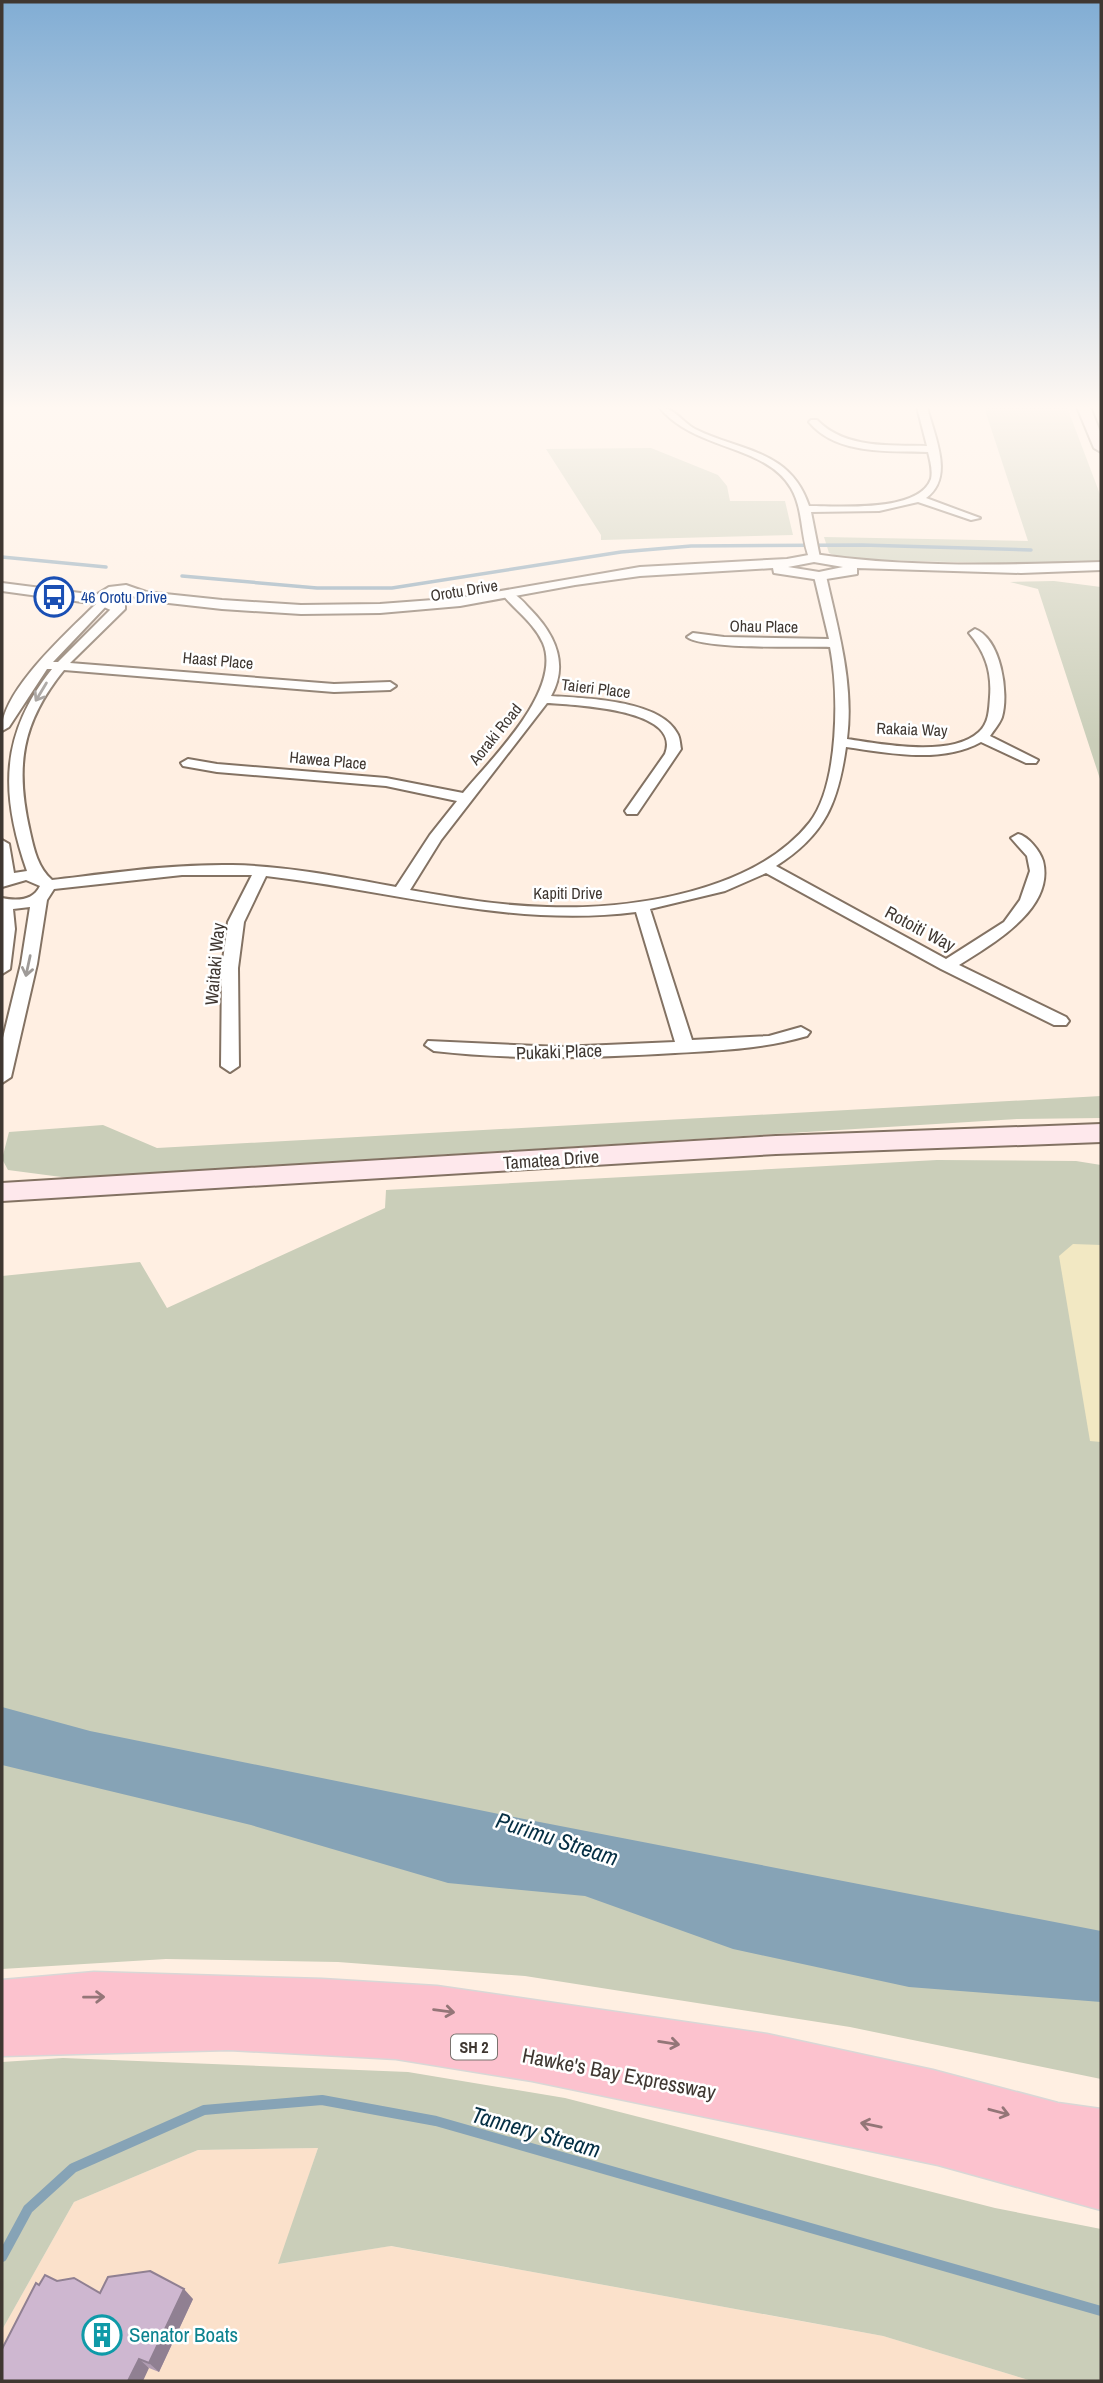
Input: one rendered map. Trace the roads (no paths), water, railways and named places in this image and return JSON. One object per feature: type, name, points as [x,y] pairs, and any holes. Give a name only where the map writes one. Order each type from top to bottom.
[{"type":"highway","name":"Hawke's Bay Expressway","points":[[2,2004],[94,1996],[322,2003],[437,2010],[766,2059],[933,2095],[1058,2129],[1101,2135]]},
{"type":"highway","name":"Hawke's Bay Expressway","points":[[2,2032],[229,2026],[397,2034],[532,2056],[898,2131],[1049,2168],[1101,2184]]},
{"type":"main road","name":"Tamatea Drive","points":[[2,1192],[776,1145],[1020,1133],[1101,1133]]},
{"type":"street","points":[[805,518],[812,548],[834,566],[1047,576],[1092,582]]},
{"type":"street","points":[[812,548],[798,566],[820,576],[834,566],[1021,569],[1101,566]]},
{"type":"street","name":"Orotu Drive","points":[[132,602],[238,615],[344,619],[415,615],[511,597],[655,578],[798,566]]},
{"type":"street","name":"Kapiti Drive","points":[[41,887],[165,870],[200,868],[319,877],[514,910],[590,911],[642,907],[714,889],[764,866],[801,840],[817,823],[832,786],[843,708],[836,643],[820,576]]},
{"type":"street","points":[[2,579],[104,598]]},
{"type":"street","points":[[2,587],[132,602]]},
{"type":"street","points":[[2,723],[43,665],[104,598],[130,589],[132,602]]},
{"type":"street","name":"Aoraki Road","points":[[401,892],[435,838],[544,699],[554,678],[552,646],[535,621],[511,597]]},
{"type":"street","points":[[2,1077],[5,1049],[29,964],[41,887],[30,858],[15,783],[16,751],[25,721],[42,690],[60,666],[132,602]]},
{"type":"street","points":[[975,633],[988,643],[998,696],[995,725],[984,738],[1031,760]]},
{"type":"street","name":"Ohau Place","points":[[693,637],[724,641],[836,643]]},
{"type":"street","name":"Haast Place","points":[[43,665],[334,688],[390,686]]},
{"type":"street","name":"Taieri Place","points":[[544,699],[638,711],[666,727],[673,738],[674,751],[632,811]]},
{"type":"street","points":[[2,723],[25,721]]},
{"type":"street","name":"Rakaia Way","points":[[839,742],[929,751],[963,747],[984,738]]},
{"type":"street","name":"Hawea Place","points":[[188,763],[217,768],[386,782],[465,798]]},
{"type":"street","points":[[947,966],[1010,925],[1028,901],[1038,871],[1034,855],[1018,838]]},
{"type":"street","points":[[2,844],[5,881],[22,876],[41,887]]},
{"type":"street","name":"Rotoiti Way","points":[[764,866],[947,966],[1060,1021]]},
{"type":"street","name":"Waitaki Way","points":[[230,1066],[230,968],[236,922],[261,871]]},
{"type":"street","points":[[2,969],[7,929],[4,904],[22,904],[41,887]]},
{"type":"street","points":[[642,907],[685,1045]]},
{"type":"street","name":"Pukaki Place","points":[[434,1045],[510,1054],[770,1041],[801,1032]]},
{"type":"water","name":"Purimu Stream","points":[[2,1707],[90,1731],[1101,1931],[1101,2002],[909,1987],[733,1949],[585,1896],[448,1883],[251,1825],[2,1765]]},
{"type":"waterway","points":[[182,576],[317,588],[392,588],[621,552],[691,546],[862,545],[1031,550]]},
{"type":"waterway","points":[[2,557],[106,567]]},
{"type":"waterway","name":"Tannery Stream","points":[[2,2257],[28,2209],[73,2168],[204,2110],[322,2100],[436,2121],[1101,2311]]},
{"type":"place","name":"46 Orotu Drive","points":[[54,597]]},
{"type":"place","name":"Senator Boats","points":[[102,2335]]}]
